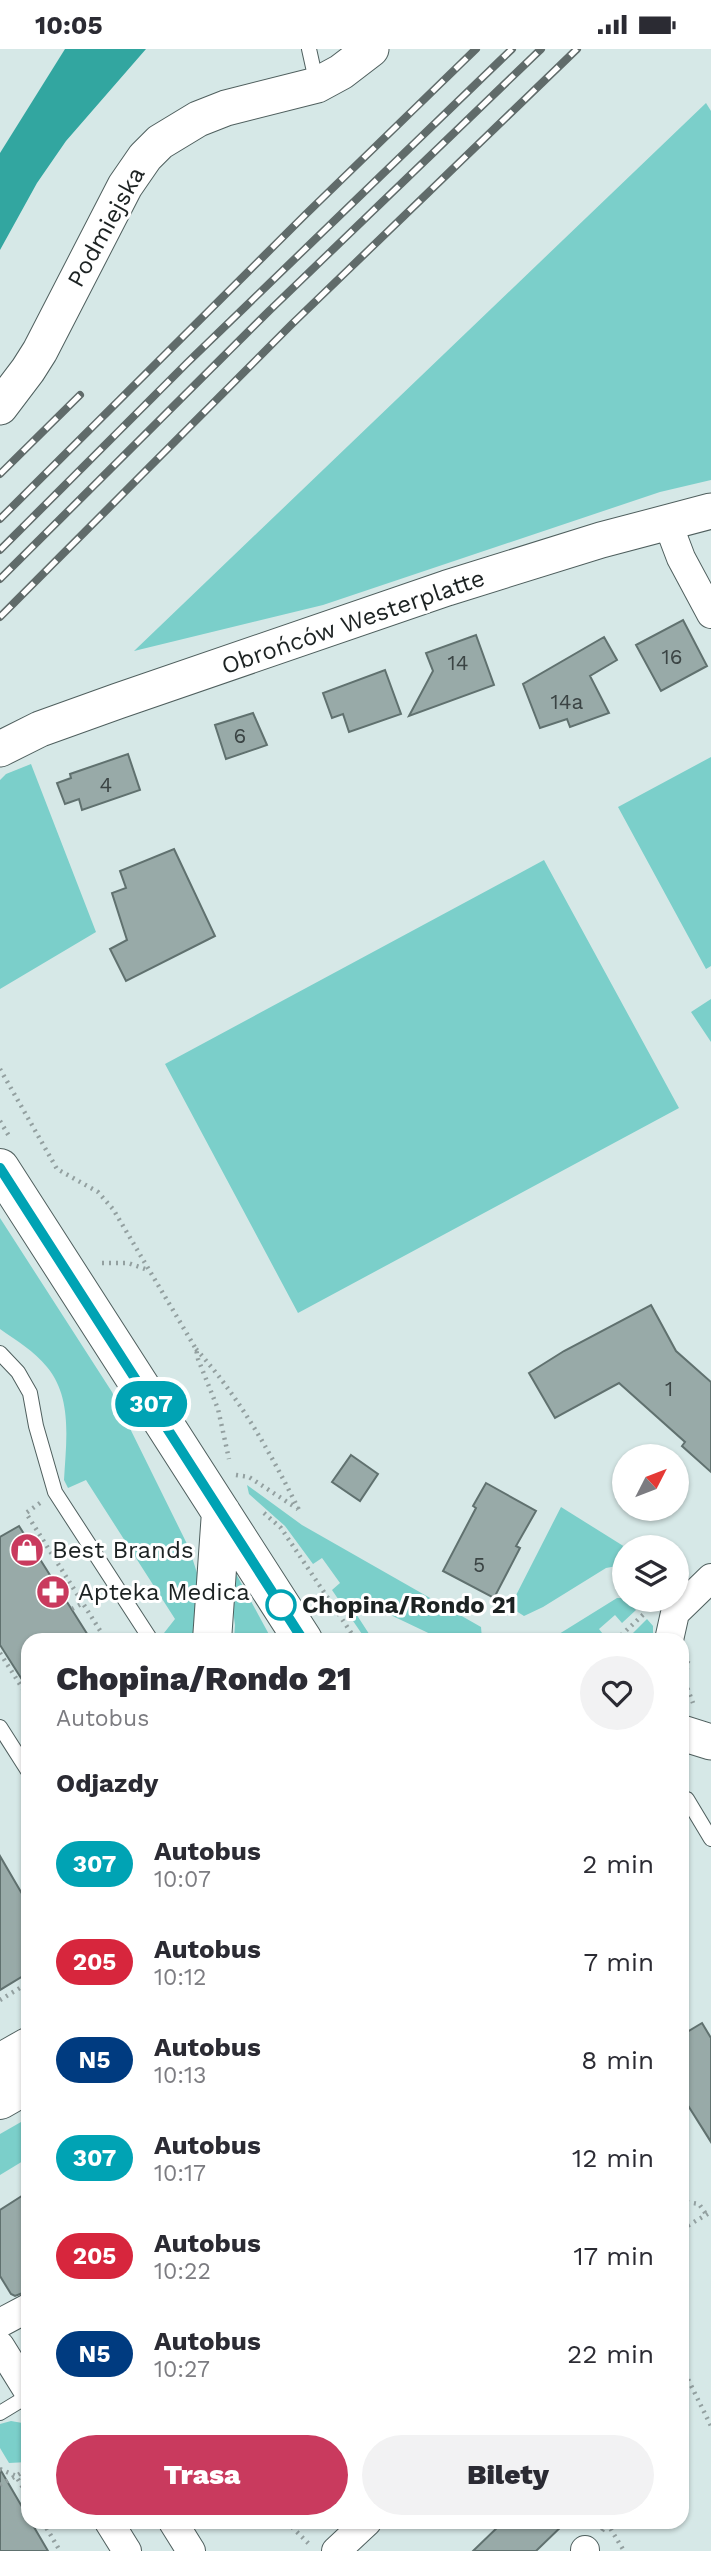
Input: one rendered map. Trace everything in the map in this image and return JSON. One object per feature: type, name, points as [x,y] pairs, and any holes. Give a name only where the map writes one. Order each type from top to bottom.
[{"type":"main road","points":[[0,1168],[299,1633]]},
{"type":"main road","points":[[212,1633],[221,1512]]},
{"type":"main road","points":[[0,2063],[21,2051]]},
{"type":"main road","points":[[0,2100],[21,2088]]},
{"type":"street","name":"Podmiejska","points":[[0,407],[40,351],[106,220],[145,157],[168,136],[198,119],[317,85],[341,72],[371,49]]},
{"type":"street","name":"Obrońców Westerplatte","points":[[0,749],[53,725],[459,585],[667,521],[711,511]]},
{"type":"street","points":[[667,521],[681,558],[711,614]]},
{"type":"street","points":[[678,1633],[676,1613],[711,1578]]},
{"type":"street","points":[[689,1720],[711,1742]]},
{"type":"street","points":[[0,2323],[21,2312]]},
{"type":"street","points":[[0,2346],[21,2382]]},
{"type":"street","points":[[113,2529],[127,2551]]},
{"type":"street","points":[[177,2529],[191,2551]]},
{"type":"street","points":[[335,2551],[359,2529]]},
{"type":"lane","points":[[309,49],[317,85]]},
{"type":"lane","points":[[0,1353],[18,1372],[30,1393],[36,1426],[55,1492],[146,1633]]},
{"type":"lane","points":[[0,1727],[21,1760]]},
{"type":"lane","points":[[689,1802],[711,1839]]},
{"type":"lane","points":[[0,2413],[21,2399]]},
{"type":"path","points":[[0,1069],[57,1169],[99,1192],[113,1209],[196,1349],[246,1411],[299,1510],[249,1477]]},
{"type":"path","points":[[89,1264],[128,1263],[149,1271]]},
{"type":"path","points":[[196,1349],[218,1409],[229,1462]]},
{"type":"path","points":[[55,1492],[26,1513],[102,1633]]},
{"type":"path","points":[[72,1609],[83,1603]]},
{"type":"path","points":[[623,1633],[646,1612]]},
{"type":"path","points":[[2,1653],[21,1685]]},
{"type":"path","points":[[0,2000],[21,1987]]},
{"type":"path","points":[[689,2202],[699,2204],[709,2213],[689,2225]]},
{"type":"path","points":[[689,2381],[711,2425]]},
{"type":"path","points":[[0,2469],[16,2476],[21,2484]]},
{"type":"path","points":[[0,2485],[21,2473]]},
{"type":"path","points":[[47,2529],[60,2551]]},
{"type":"path","points":[[295,2529],[316,2551]]},
{"type":"path","points":[[611,2529],[624,2551]]},
{"type":"shaded area","points":[[65,49],[146,49],[66,141],[37,183],[0,250],[0,153]]},
{"type":"shaded area","points":[[706,103],[711,111],[711,480],[660,492],[323,605],[134,651]]},
{"type":"shaded area","points":[[711,757],[711,966],[706,969],[618,807]]},
{"type":"shaded area","points":[[31,764],[96,932],[0,989],[0,780],[6,774]]},
{"type":"shaded area","points":[[544,860],[679,1108],[298,1313],[165,1064]]},
{"type":"shaded area","points":[[711,999],[711,1042],[691,1012]]},
{"type":"shaded area","points":[[0,1218],[112,1392],[189,1548],[198,1576],[199,1633],[164,1633],[175,1619],[86,1480],[68,1488],[64,1480],[66,1421],[61,1393],[55,1379],[37,1356],[0,1329]]},
{"type":"shaded area","points":[[247,1485],[302,1525],[481,1627],[482,1633],[428,1633],[357,1599],[351,1606],[368,1633],[361,1633],[332,1590],[340,1583],[322,1558],[313,1564],[285,1526],[249,1494]]},
{"type":"shaded area","points":[[561,1507],[612,1539],[612,1567],[524,1616],[510,1607]]},
{"type":"shaded area","points":[[234,1570],[268,1633],[234,1633],[228,1575]]},
{"type":"shaded area","points":[[612,1601],[612,1612],[634,1612],[622,1623],[615,1615],[599,1629],[602,1633],[561,1633]]},
{"type":"shaded area","points":[[647,1619],[653,1626],[653,1633],[633,1633]]},
{"type":"shaded area","points":[[21,2122],[21,2162],[0,2175],[0,2134]]},
{"type":"shaded area","points":[[11,2421],[21,2423],[21,2462],[9,2463],[0,2448],[0,2424]]},
{"type":"building","points":[[683,620],[707,666],[661,691],[636,645]]},
{"type":"building","points":[[476,635],[494,685],[409,716],[433,671],[426,653]]},
{"type":"building","points":[[604,637],[617,660],[590,676],[609,713],[570,727],[567,719],[540,728],[523,684]]},
{"type":"building","points":[[385,670],[401,714],[349,732],[343,714],[332,718],[323,693]]},
{"type":"building","points":[[253,713],[267,745],[226,759],[215,725]]},
{"type":"building","points":[[128,754],[140,790],[82,810],[79,799],[65,804],[57,783],[71,778],[70,774]]},
{"type":"building","points":[[174,849],[215,936],[126,981],[110,949],[127,940],[112,893],[126,888],[120,871]]},
{"type":"building","points":[[651,1305],[676,1351],[711,1382],[711,1472],[690,1453],[690,1444],[684,1444],[685,1442],[619,1383],[555,1418],[529,1373],[564,1351]]},
{"type":"building","points":[[351,1455],[378,1474],[360,1501],[332,1482]]},
{"type":"building","points":[[486,1483],[536,1511],[516,1546],[520,1548],[494,1598],[443,1571]]},
{"type":"building","points":[[19,1526],[87,1633],[21,1633],[21,1678],[0,1645],[0,1537]]},
{"type":"building","points":[[0,1856],[21,1892],[21,1977],[0,1990]]},
{"type":"building","points":[[702,2023],[711,2038],[711,2142],[689,2107],[689,2031]]},
{"type":"building","points":[[21,2196],[21,2294],[15,2296],[0,2276],[0,2210]]},
{"type":"building","points":[[0,2469],[21,2505],[21,2529],[35,2529],[48,2551],[0,2551]]},
{"type":"building","points":[[496,2529],[559,2529],[536,2551],[473,2551]]},
{"type":"railway","points":[[0,519],[476,49]]},
{"type":"railway","points":[[0,550],[187,363],[512,49]]},
{"type":"railway","points":[[0,579],[269,311],[541,49]]},
{"type":"railway","points":[[0,617],[291,325],[577,49]]},
{"type":"railway","points":[[0,474],[80,395]]},
{"type":"bus line","name":"307","points":[[0,1168],[299,1633]]},
{"type":"place","name":"Best Brands","points":[[27,1550]]},
{"type":"place","name":"Apteka Medica","points":[[53,1592]]},
{"type":"place","name":"Chopina/Rondo 21","points":[[281,1605]]}]
